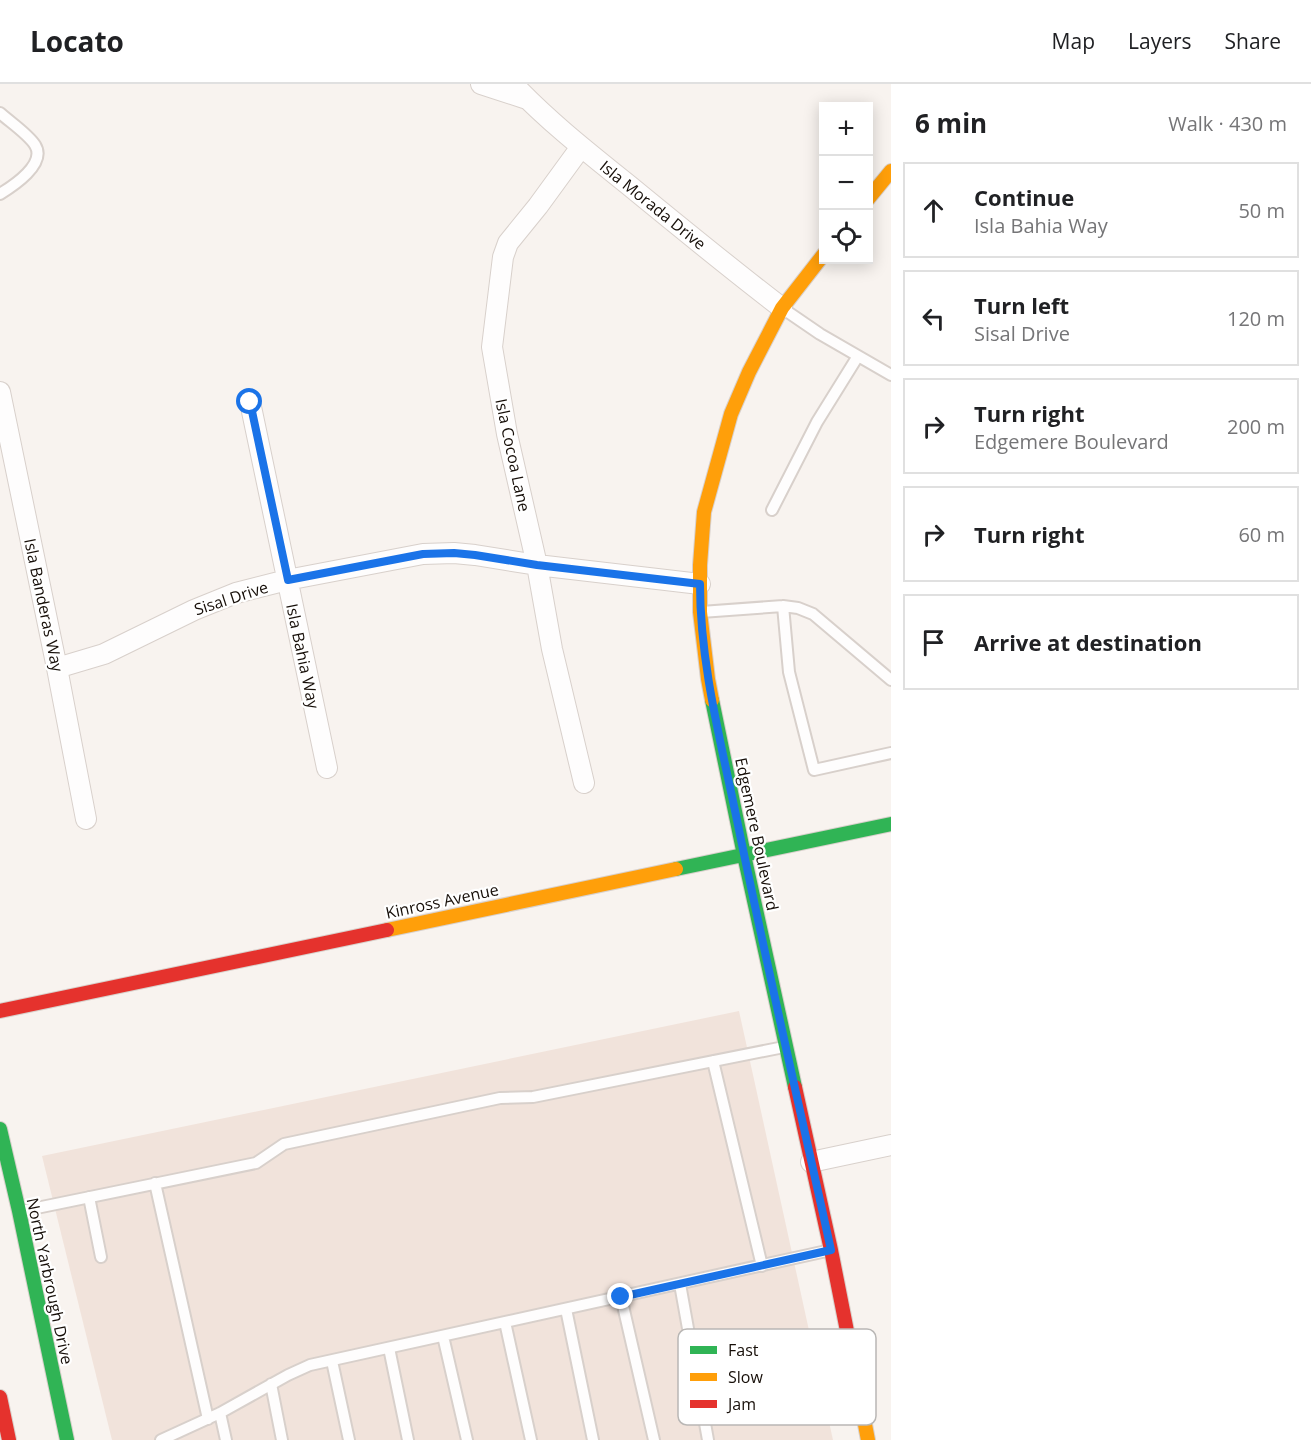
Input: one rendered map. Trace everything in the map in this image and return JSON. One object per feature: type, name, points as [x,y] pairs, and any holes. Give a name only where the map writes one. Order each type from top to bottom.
[{"type":"main road","points":[[873,193],[891,171]]},
{"type":"main road","name":"Edgemere Boulevard","points":[[819,261],[782,308],[749,372],[731,414],[704,512],[700,612],[708,679],[846,1329]]},
{"type":"main road","name":"Kinross Avenue","points":[[0,1011],[891,824]]},
{"type":"main road","name":"North Yarbrough Drive","points":[[0,1129],[67,1440]]},
{"type":"main road","points":[[0,1397],[9,1440]]},
{"type":"main road","name":"Edgemere Boulevard","points":[[865,1425],[868,1440]]},
{"type":"street","name":"Isla Morada Drive","points":[[481,84],[527,99]]},
{"type":"street","name":"Isla Morada Drive","points":[[513,84],[581,147],[782,308]]},
{"type":"street","name":"Isla Cocoa Lane","points":[[581,147],[508,243],[503,257],[492,347],[507,434],[537,565],[552,649],[584,783]]},
{"type":"street","name":"Isla Banderas Way","points":[[0,392],[86,819]]},
{"type":"street","name":"Isla Bahia Way","points":[[250,402],[327,768]]},
{"type":"street","name":"Sisal Drive","points":[[57,668],[104,654],[194,610],[236,593],[288,580],[423,554],[475,555],[537,565],[700,584]]},
{"type":"street","points":[[811,1162],[891,1145]]},
{"type":"lane","points":[[0,113],[30,139],[38,153],[31,170],[19,182],[0,194]]},
{"type":"lane","points":[[782,308],[820,334],[891,375]]},
{"type":"lane","points":[[772,510],[817,422],[858,356]]},
{"type":"lane","points":[[783,606],[789,672],[814,770],[891,753]]},
{"type":"lane","points":[[700,612],[783,606],[798,608],[813,615],[891,680]]},
{"type":"lane","points":[[19,1211],[255,1163],[284,1144],[500,1098],[533,1097],[786,1047]]},
{"type":"lane","points":[[713,1061],[762,1266]]},
{"type":"lane","points":[[155,1183],[208,1419]]},
{"type":"lane","points":[[89,1197],[101,1257]]},
{"type":"lane","points":[[161,1440],[220,1413],[310,1365],[831,1250]]},
{"type":"lane","points":[[680,1284],[688,1329]]},
{"type":"lane","points":[[621,1297],[654,1440]]},
{"type":"lane","points":[[566,1309],[593,1440]]},
{"type":"lane","points":[[505,1322],[531,1440]]},
{"type":"lane","points":[[443,1336],[467,1440]]},
{"type":"lane","points":[[389,1348],[408,1440]]},
{"type":"lane","points":[[332,1360],[349,1440]]},
{"type":"lane","points":[[271,1384],[282,1440]]},
{"type":"lane","points":[[220,1413],[225,1440]]},
{"type":"lane","points":[[705,1425],[708,1440]]},
{"type":"shaded area","points":[[739,1011],[809,1329],[678,1329],[678,1425],[830,1425],[833,1440],[112,1440],[42,1156]]},
{"type":"traffic: fast","points":[[712,700],[795,1087]]},
{"type":"traffic: fast","points":[[676,869],[891,824]]},
{"type":"traffic: fast","points":[[0,1129],[67,1440]]},
{"type":"traffic: slow","points":[[873,193],[891,171]]},
{"type":"traffic: slow","points":[[712,700],[700,612],[700,565],[704,512],[731,414],[749,372],[782,308],[819,260]]},
{"type":"traffic: slow","points":[[387,930],[676,869]]},
{"type":"traffic: slow","points":[[865,1425],[868,1440]]},
{"type":"traffic: jam","points":[[0,1011],[387,930]]},
{"type":"traffic: jam","points":[[795,1087],[847,1329]]},
{"type":"traffic: jam","points":[[0,1397],[9,1440]]},
{"type":"route","points":[[250,402],[288,580],[379,561],[423,554],[454,553],[700,584],[700,612],[708,679],[744,855],[831,1250],[621,1297]]}]
